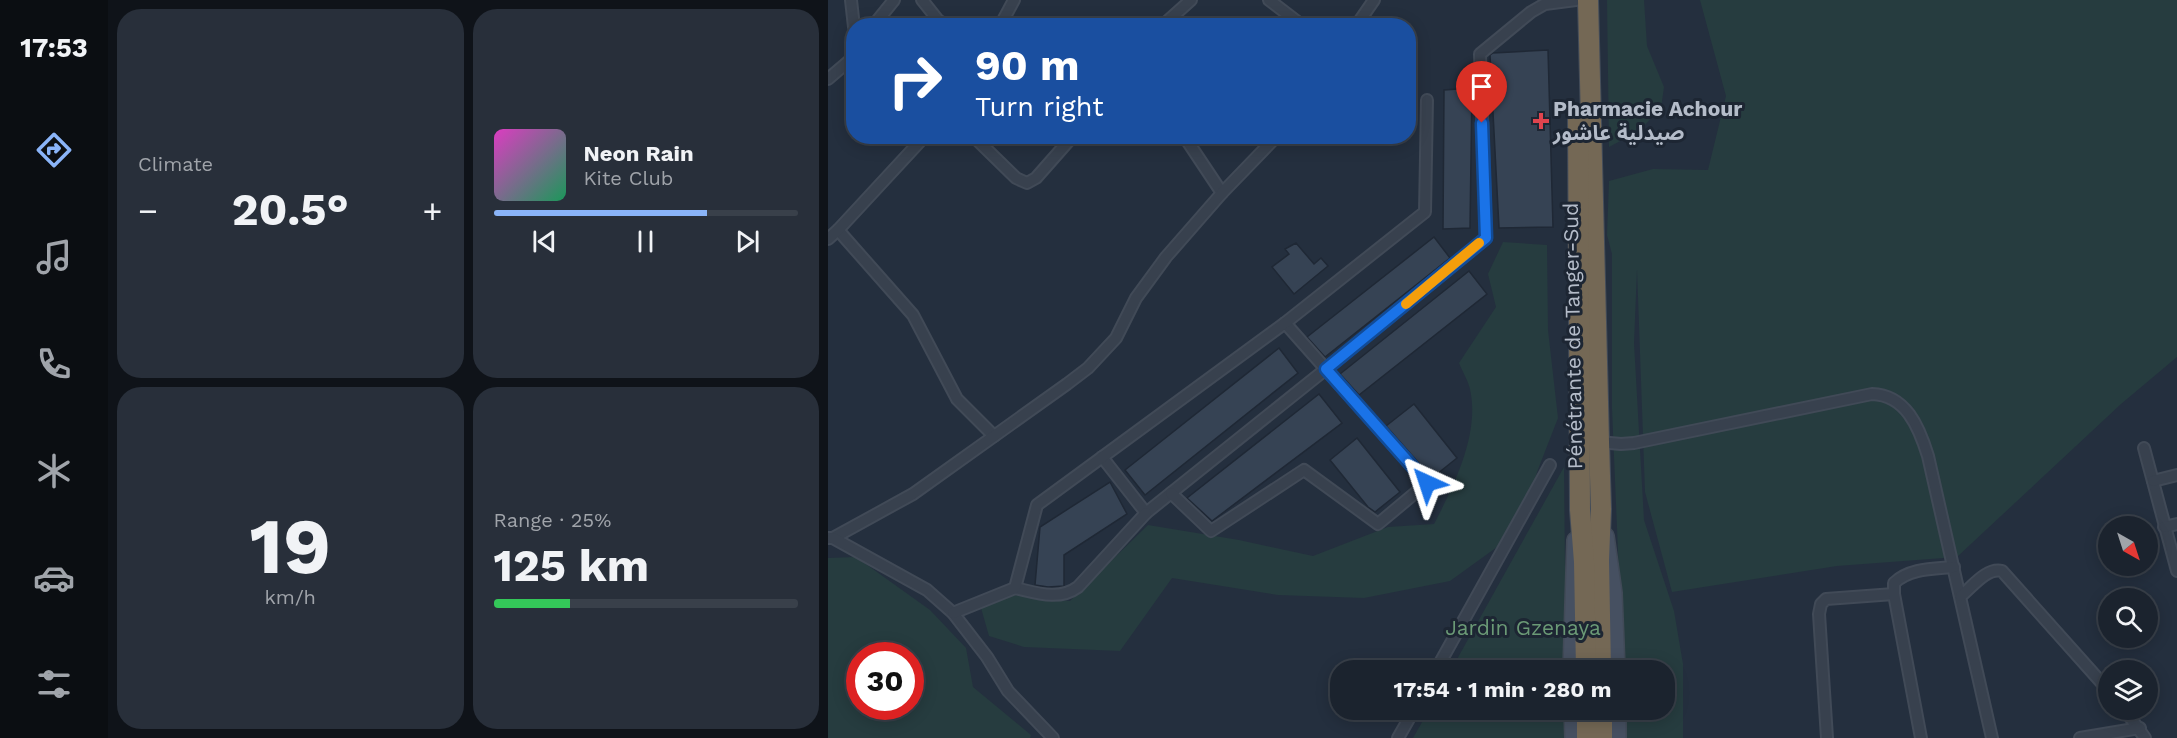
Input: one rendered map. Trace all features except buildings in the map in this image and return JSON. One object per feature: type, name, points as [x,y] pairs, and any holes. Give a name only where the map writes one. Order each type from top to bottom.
[{"type":"highway","name":"Pénétrante de Tanger-Sud","points":[[1576,0],[1585,161]]},
{"type":"highway","name":"Pénétrante de Tanger-Sud","points":[[1586,660],[1584,562],[1580,510],[1588,0]]},
{"type":"highway","name":"Pénétrante de Tanger-Sud","points":[[1586,230],[1599,442],[1602,660]]},
{"type":"highway","points":[[1587,720],[1587,738]]},
{"type":"highway","points":[[1602,720],[1602,738]]},
{"type":"street","points":[[851,0],[853,18]]},
{"type":"street","points":[[879,18],[894,0]]},
{"type":"street","points":[[922,0],[936,18]]},
{"type":"street","points":[[1004,18],[1014,0]]},
{"type":"street","points":[[1171,18],[1191,0]]},
{"type":"street","points":[[1269,0],[1293,18]]},
{"type":"street","points":[[1362,18],[1374,0]]},
{"type":"street","points":[[953,613],[1015,588],[1061,596],[1078,587],[1146,513],[1486,238],[1480,54],[1545,4],[1576,0]]},
{"type":"street","points":[[828,79],[846,64]]},
{"type":"street","points":[[1015,588],[1037,505],[1285,323],[1425,212],[1427,100]]},
{"type":"street","points":[[828,239],[918,144]]},
{"type":"street","points":[[981,144],[1016,178],[1028,183],[1036,178],[1066,144]]},
{"type":"street","points":[[1189,144],[1222,193]]},
{"type":"street","points":[[831,538],[914,494],[1088,368],[1116,338],[1136,297],[1173,249],[1268,144]]},
{"type":"street","points":[[838,230],[913,315],[957,399],[994,436]]},
{"type":"street","points":[[1171,493],[1211,531],[1304,470],[1378,524],[1427,483],[1285,323]]},
{"type":"street","points":[[1599,442],[1634,443],[1864,395],[1888,396],[1906,410],[1925,444],[1992,738]]},
{"type":"street","points":[[2144,448],[2177,571]]},
{"type":"street","points":[[1102,457],[1146,513]]},
{"type":"street","points":[[1442,660],[1550,465]]},
{"type":"street","points":[[2153,481],[2177,475]]},
{"type":"street","points":[[1601,509],[1614,593],[1617,660]]},
{"type":"street","points":[[1571,660],[1575,533],[1580,510]]},
{"type":"street","points":[[2164,527],[2177,524]]},
{"type":"street","points":[[831,538],[927,590],[953,613],[987,657],[1008,691],[1053,738]]},
{"type":"street","points":[[1922,738],[1894,594],[1894,583],[1911,572],[1954,567]]},
{"type":"street","points":[[1961,596],[1989,572],[2002,571],[2098,679]]},
{"type":"street","points":[[1827,738],[1819,614],[1821,604],[1826,599],[1894,594]]},
{"type":"street","points":[[1398,738],[1408,720]]},
{"type":"street","points":[[1572,720],[1573,738]]},
{"type":"street","points":[[1618,720],[1618,738]]},
{"type":"street","points":[[2133,720],[2143,733]]},
{"type":"street","points":[[2080,738],[2143,733]]},
{"type":"green space","points":[[1607,0],[1644,0],[1647,46],[1664,87],[1661,108],[1639,131],[1609,147]]},
{"type":"green space","points":[[1700,0],[2177,0],[2177,357],[2121,404],[1957,557],[1837,566],[1672,592],[1645,492],[1637,269],[1634,343],[1644,520],[1674,611],[1683,664],[1683,738],[1625,738],[1624,720],[1675,720],[1675,660],[1623,660],[1612,409],[1612,254],[1607,235],[1609,181],[1653,169],[1708,170],[1726,96]]},
{"type":"green space","points":[[1503,242],[1547,245],[1548,330],[1558,418],[1537,472],[1522,529],[1450,581],[1364,598],[1278,595],[1172,578],[1120,651],[1024,647],[989,636],[979,601],[1018,595],[1070,601],[1148,525],[1239,540],[1313,556],[1388,527],[1434,524],[1457,476],[1471,424],[1470,389],[1459,363],[1496,307],[1488,274]]},
{"type":"green space","name":"Jardin Gzenaya","points":[[1564,467],[1566,660],[1457,660]]},
{"type":"green space","points":[[856,557],[930,610],[966,648],[973,687],[1031,735],[1030,738],[828,738],[828,558]]},
{"type":"green space","points":[[1423,720],[1566,720],[1566,738],[1413,738]]},
{"type":"slow traffic","points":[[1406,304],[1479,243]]},
{"type":"place","name":"Pharmacie Achour صيدلية عاشور","points":[[1541,121]]},
{"type":"route","points":[[1427,483],[1326,369],[1486,238],[1482,123]]}]
